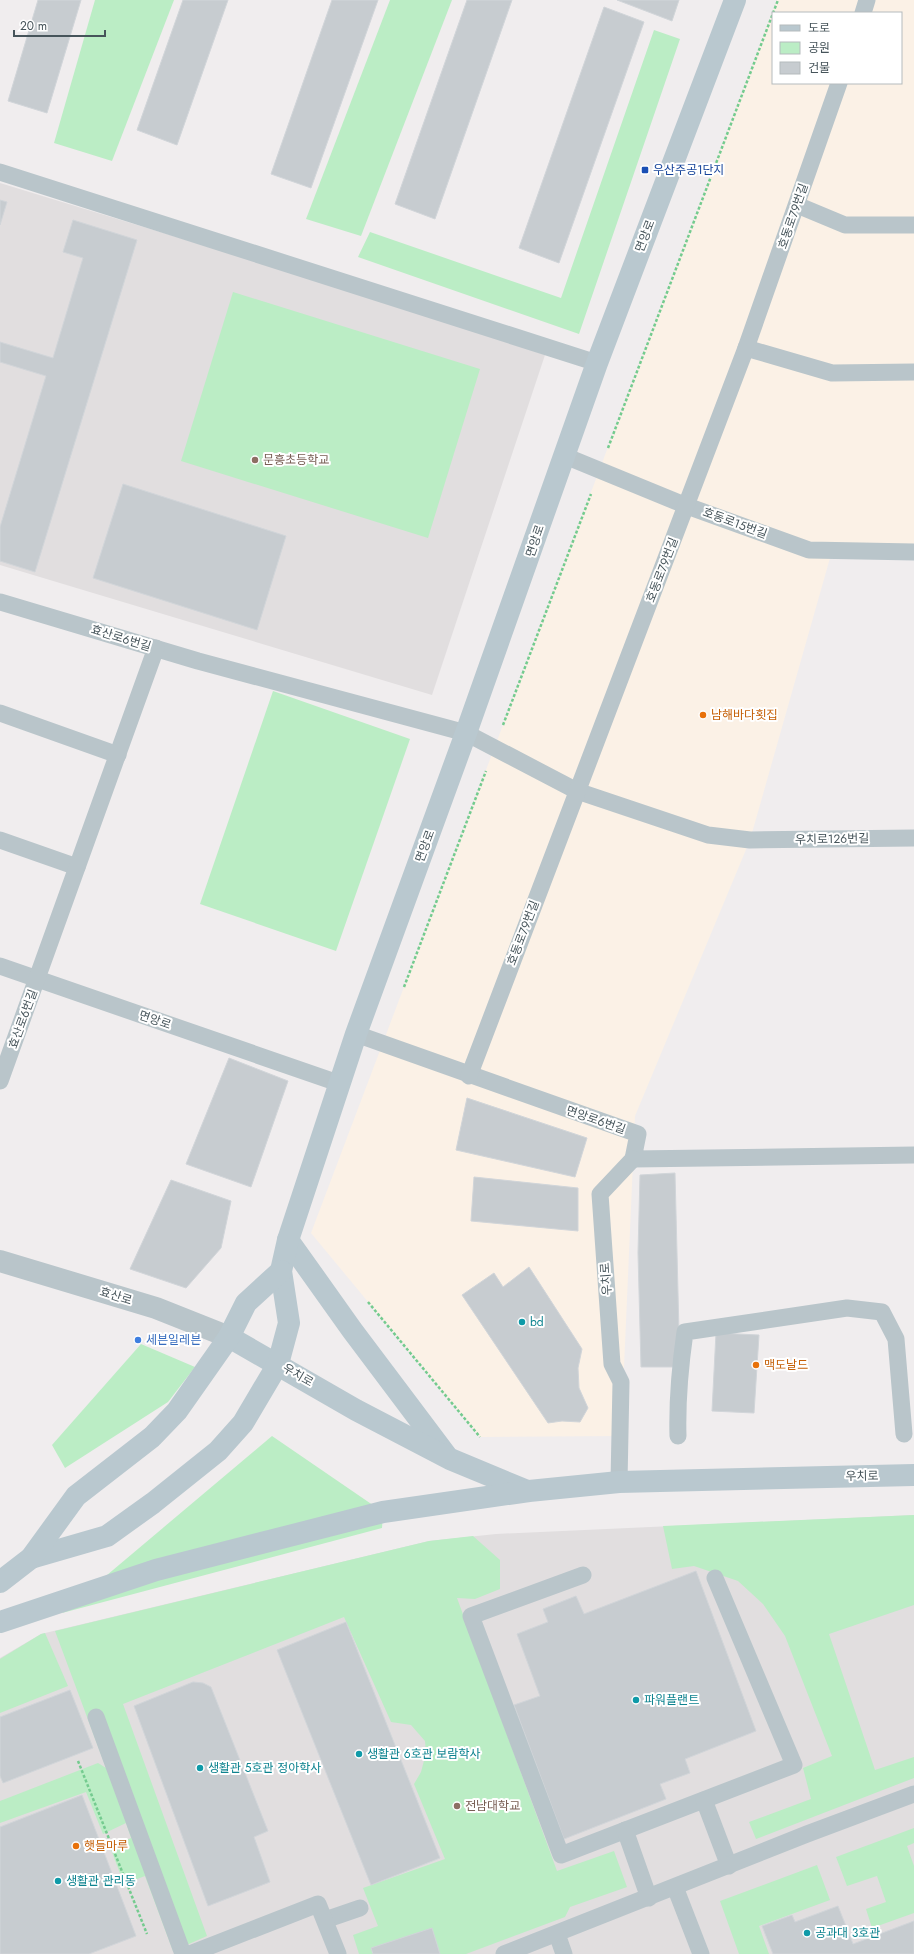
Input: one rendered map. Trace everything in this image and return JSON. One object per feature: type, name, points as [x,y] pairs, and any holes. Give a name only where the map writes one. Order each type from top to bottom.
[{"type":"main road","name":"면앙로","points":[[278,1364],[289,1323],[281,1271],[288,1240],[341,1084],[356,1034],[466,734],[597,363],[735,0]]},
{"type":"main road","points":[[288,1240],[352,1330],[450,1459]]},
{"type":"main road","points":[[278,1364],[229,1336],[246,1303],[281,1271]]},
{"type":"main road","name":"우치로","points":[[0,1582],[31,1558],[76,1496],[152,1437],[177,1411],[229,1336]]},
{"type":"main road","name":"우치로","points":[[31,1558],[107,1536],[153,1503],[218,1451],[243,1423],[278,1364],[356,1410],[450,1459],[529,1491],[619,1482],[914,1475]]},
{"type":"main road","points":[[0,1622],[156,1570],[383,1512],[529,1491]]},
{"type":"street","name":"효산로","points":[[0,1261],[156,1308],[229,1336]]},
{"type":"lane","points":[[863,12],[867,0]]},
{"type":"lane","name":"호동로79번길","points":[[469,1076],[746,348],[839,84]]},
{"type":"lane","points":[[0,172],[597,363]]},
{"type":"lane","points":[[797,205],[845,225],[914,226]]},
{"type":"lane","points":[[746,348],[832,373],[914,372]]},
{"type":"lane","name":"호동로15번길","points":[[564,456],[687,506],[810,550],[914,552]]},
{"type":"lane","name":"효산로6번길","points":[[0,602],[156,648],[0,1081]]},
{"type":"lane","points":[[156,648],[198,661],[466,734],[577,791]]},
{"type":"lane","points":[[0,713],[118,755]]},
{"type":"lane","name":"우치로126번길","points":[[577,791],[708,835],[750,840],[914,838]]},
{"type":"lane","points":[[0,840],[77,867]]},
{"type":"lane","name":"효산로6번길","points":[[0,966],[37,979]]},
{"type":"lane","name":"면앙로","points":[[37,979],[341,1084]]},
{"type":"lane","name":"면앙로6번길","points":[[356,1034],[469,1076],[638,1134],[633,1159]]},
{"type":"lane","points":[[633,1159],[914,1155]]},
{"type":"lane","name":"우치로","points":[[619,1482],[621,1382],[612,1364],[600,1194],[633,1159]]},
{"type":"lane","points":[[678,1436],[678,1402],[685,1332],[847,1308],[882,1312],[896,1339],[904,1434]]},
{"type":"lane","points":[[583,1575],[471,1616],[561,1855],[794,1765],[716,1578]]},
{"type":"lane","points":[[96,1717],[183,1954]]},
{"type":"lane","points":[[504,1954],[649,1898],[807,1834],[914,1794]]},
{"type":"lane","points":[[704,1800],[729,1866]]},
{"type":"lane","points":[[624,1830],[649,1898]]},
{"type":"lane","points":[[675,1887],[701,1954]]},
{"type":"lane","points":[[190,1954],[318,1904],[338,1954]]},
{"type":"lane","points":[[325,1920],[360,1908]]},
{"type":"lane","points":[[557,1934],[564,1954]]},
{"type":"path","points":[[78,1761],[149,1938]]},
{"type":"shaded area","points":[[777,0],[914,0],[914,552],[832,551],[750,840],[635,1116],[621,1436],[480,1437],[311,1233],[772,13],[772,84],[902,84],[902,12],[772,12]]},
{"type":"shaded area","name":"문흥초등학교","points":[[0,183],[415,310],[545,355],[432,695],[0,565]]},
{"type":"shaded area","name":"전남대학교","points":[[914,1515],[914,1954],[0,1954],[0,1658],[41,1634],[429,1541],[496,1534]]},
{"type":"green space","points":[[95,0],[174,0],[112,161],[54,143]]},
{"type":"green space","points":[[390,0],[452,0],[361,236],[306,219]]},
{"type":"green space","points":[[654,30],[680,39],[579,334],[358,257],[370,232],[561,298]]},
{"type":"green space","points":[[233,292],[480,369],[428,538],[181,461]]},
{"type":"green space","points":[[273,691],[410,739],[336,951],[200,904]]},
{"type":"green space","points":[[141,1344],[195,1367],[168,1402],[65,1468],[52,1445]]},
{"type":"green space","points":[[272,1436],[383,1512],[382,1528],[62,1613]]},
{"type":"green space","points":[[914,1515],[914,1605],[829,1634],[875,1770],[914,1757],[914,1778],[756,1839],[749,1822],[811,1799],[803,1768],[832,1756],[785,1636],[763,1604],[738,1581],[694,1566],[672,1569],[663,1526]]},
{"type":"green space","points":[[473,1536],[500,1560],[500,1589],[475,1599],[457,1598],[557,1871],[614,1851],[627,1887],[570,1907],[565,1917],[466,1954],[359,1954],[353,1935],[378,1926],[363,1888],[445,1859],[414,1784],[421,1772],[426,1753],[425,1741],[411,1725],[391,1722],[344,1617],[123,1704],[207,1936],[173,1951],[145,1876],[124,1884],[110,1847],[131,1838],[126,1823],[103,1834],[86,1792],[0,1823],[0,1801],[98,1763],[106,1768],[55,1631],[429,1541]]},
{"type":"green space","points":[[45,1633],[68,1686],[0,1713],[0,1659]]},
{"type":"green space","points":[[914,1828],[914,1843],[907,1846],[914,1866],[914,1913],[872,1928],[866,1909],[886,1902],[877,1876],[847,1886],[836,1857]]},
{"type":"green space","points":[[817,1865],[830,1900],[759,1926],[769,1954],[739,1954],[720,1901]]},
{"type":"building","points":[[38,0],[81,0],[47,113],[8,101]]},
{"type":"building","points":[[183,0],[228,0],[177,145],[137,130]]},
{"type":"building","points":[[332,0],[378,0],[311,188],[271,174]]},
{"type":"building","points":[[467,0],[512,0],[435,219],[395,204]]},
{"type":"building","points":[[617,0],[679,0],[672,21]]},
{"type":"building","points":[[604,7],[644,22],[559,263],[519,248]]},
{"type":"building","points":[[0,200],[7,202],[0,225]]},
{"type":"building","points":[[73,220],[137,240],[35,572],[0,561],[0,527],[46,376],[0,362],[0,342],[53,358],[83,258],[63,252]]},
{"type":"building","points":[[123,484],[286,536],[257,630],[93,578]]},
{"type":"building","points":[[229,1058],[288,1081],[251,1187],[186,1164]]},
{"type":"building","points":[[467,1098],[587,1138],[575,1177],[456,1150]]},
{"type":"building","points":[[675,1173],[679,1332],[673,1367],[641,1367],[638,1253],[640,1175]]},
{"type":"building","points":[[474,1177],[578,1188],[578,1231],[471,1221]]},
{"type":"building","points":[[171,1180],[231,1201],[221,1248],[186,1288],[130,1269]]},
{"type":"building","name":"bd","points":[[529,1267],[582,1349],[578,1368],[579,1388],[588,1408],[580,1422],[562,1421],[548,1423],[462,1295],[494,1273],[503,1287]]},
{"type":"building","points":[[716,1333],[759,1335],[754,1413],[712,1411]]},
{"type":"building","name":"파워플랜트","points":[[696,1571],[756,1731],[685,1759],[690,1773],[660,1784],[666,1799],[564,1839],[514,1705],[540,1696],[517,1634],[548,1622],[543,1609],[576,1596],[584,1614]]},
{"type":"building","name":"생활관 6호관 보람학사","points":[[346,1622],[440,1858],[371,1885],[277,1650]]},
{"type":"building","name":"생활관 5호관 정아학사","points":[[193,1682],[203,1683],[211,1687],[268,1831],[254,1837],[270,1882],[208,1906],[134,1706]]},
{"type":"building","points":[[70,1690],[93,1748],[3,1783],[0,1776],[0,1717]]},
{"type":"building","name":"생활관 관리동","points":[[82,1795],[136,1936],[89,1954],[0,1954],[0,1827]]},
{"type":"building","name":"공과대 3호관","points":[[838,1906],[853,1944],[914,1921],[914,1954],[773,1954],[762,1926],[792,1915],[795,1922]]},
{"type":"building","points":[[432,1928],[440,1954],[373,1954],[371,1948]]},
{"type":"place","name":"우산주공1단지","points":[[645,170]]},
{"type":"place","name":"문흥초등학교","points":[[255,460]]},
{"type":"place","name":"남해바다횟집","points":[[703,715]]},
{"type":"place","name":"bd","points":[[522,1322]]},
{"type":"place","name":"세븐일레븐","points":[[138,1340]]},
{"type":"place","name":"맥도날드","points":[[756,1365]]},
{"type":"place","name":"파워플랜트","points":[[636,1700]]},
{"type":"place","name":"생활관 6호관 보람학사","points":[[359,1754]]},
{"type":"place","name":"생활관 5호관 정아학사","points":[[200,1768]]},
{"type":"place","name":"전남대학교","points":[[457,1806]]},
{"type":"place","name":"햇들마루","points":[[76,1846]]},
{"type":"place","name":"생활관 관리동","points":[[58,1881]]},
{"type":"place","name":"공과대 3호관","points":[[807,1933]]}]
